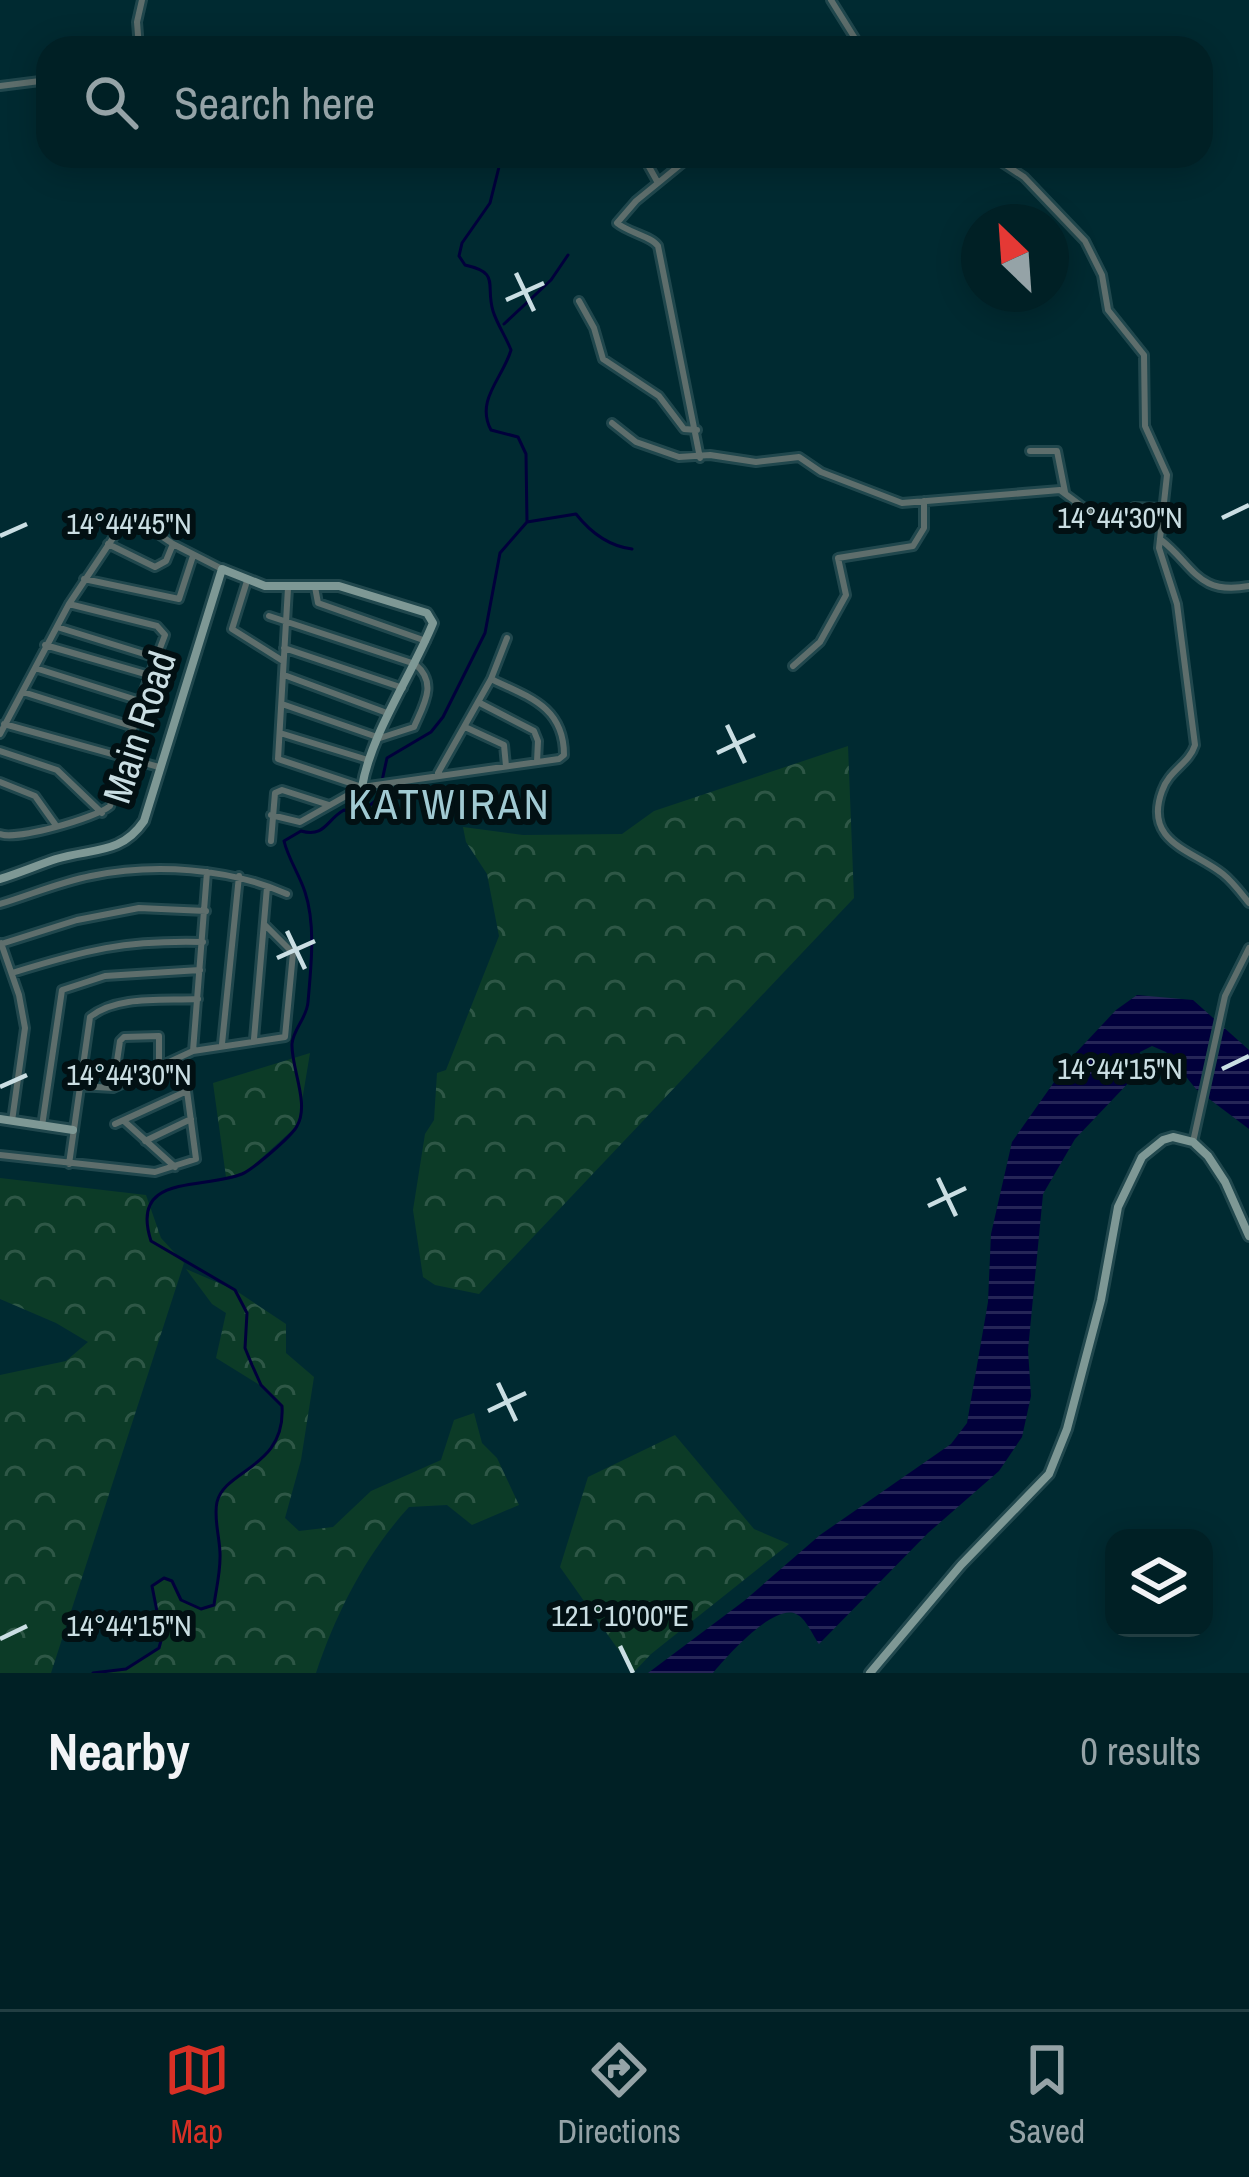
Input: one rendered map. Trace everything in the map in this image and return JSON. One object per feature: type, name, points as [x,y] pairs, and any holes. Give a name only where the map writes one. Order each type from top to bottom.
[{"type":"street","points":[[138,36],[142,0]]},
{"type":"street","points":[[831,0],[854,36]]},
{"type":"street","points":[[0,86],[36,82]]},
{"type":"street","points":[[650,168],[658,183]]},
{"type":"street","points":[[677,168],[617,223],[658,246],[700,458]]},
{"type":"street","points":[[1010,168],[1085,241],[1102,274],[1108,310],[1144,355],[1145,426],[1167,475],[1160,539],[1177,604],[1195,746],[1190,758],[1172,771],[1160,794],[1160,823],[1173,844],[1222,873],[1249,903]]},
{"type":"street","points":[[579,301],[603,359],[659,396],[685,429],[697,430]]},
{"type":"street","points":[[612,423],[641,445],[670,455],[715,455],[756,462],[799,458],[892,501],[1030,490],[1065,492],[1107,525],[1134,507],[1163,508]]},
{"type":"street","points":[[1030,451],[1057,451],[1065,492]]},
{"type":"street","points":[[793,666],[820,642],[847,595],[838,558],[913,546],[924,528],[924,501]]},
{"type":"street","points":[[0,734],[56,626],[129,514],[193,556],[247,581],[288,587],[339,586],[427,613],[433,623],[368,760],[362,787]]},
{"type":"street","points":[[1160,539],[1209,585],[1249,586]]},
{"type":"street","points":[[108,544],[155,567],[166,562],[173,544]]},
{"type":"street","points":[[84,579],[179,599],[193,556]]},
{"type":"street","name":"Main Road","points":[[0,879],[58,858],[120,846],[144,821],[221,569]]},
{"type":"street","points":[[247,581],[232,629],[284,661]]},
{"type":"street","points":[[288,587],[278,759],[362,787]]},
{"type":"street","points":[[315,587],[318,603],[426,640]]},
{"type":"street","points":[[0,835],[17,837],[102,813],[116,796],[140,700],[165,634],[158,626],[69,604]]},
{"type":"street","points":[[269,616],[415,664],[425,672],[428,693],[414,727],[380,738],[283,704]]},
{"type":"street","points":[[56,626],[157,658]]},
{"type":"street","points":[[436,775],[491,679],[507,638]]},
{"type":"street","points":[[45,645],[149,675]]},
{"type":"street","points":[[284,648],[403,688]]},
{"type":"street","points":[[33,668],[140,700]]},
{"type":"street","points":[[284,675],[391,714]]},
{"type":"street","points":[[272,815],[300,822],[362,787],[538,762],[564,754],[564,737],[549,708],[491,679]]},
{"type":"street","points":[[23,692],[134,727]]},
{"type":"street","points":[[478,702],[534,731],[538,762]]},
{"type":"street","points":[[4,724],[159,767]]},
{"type":"street","points":[[465,727],[504,745],[506,766]]},
{"type":"street","points":[[280,733],[368,760]]},
{"type":"street","points":[[0,751],[57,770],[102,813]]},
{"type":"street","points":[[0,782],[35,796],[55,824]]},
{"type":"street","points":[[271,841],[275,793],[282,790],[330,805]]},
{"type":"street","points":[[193,1051],[207,872]]},
{"type":"street","points":[[0,904],[92,876],[207,872],[239,876],[287,894]]},
{"type":"street","points":[[222,1043],[239,876]]},
{"type":"street","points":[[254,1039],[267,885]]},
{"type":"street","points":[[12,1121],[26,1028],[1,943],[77,920],[139,908],[206,910]]},
{"type":"street","points":[[80,1086],[113,1088],[193,1051],[285,1037],[293,953],[265,925]]},
{"type":"street","points":[[12,973],[94,947],[140,940],[203,942]]},
{"type":"street","points":[[1193,1142],[1222,1010],[1249,948]]},
{"type":"street","points":[[42,1126],[62,990],[105,976],[200,970]]},
{"type":"street","points":[[69,1164],[90,1017],[98,1010],[127,1003],[198,999]]},
{"type":"street","points":[[113,1088],[124,1036],[159,1036],[159,1068]]},
{"type":"street","points":[[0,1155],[155,1172],[175,1167],[196,1159],[188,1091],[120,1122],[175,1167]]},
{"type":"street","points":[[145,1141],[192,1118]]},
{"type":"street","points":[[0,1119],[73,1130]]},
{"type":"street","points":[[871,1673],[961,1565],[1048,1474],[1067,1429],[1101,1300],[1118,1207],[1135,1167],[1152,1146],[1173,1137],[1193,1142],[1225,1183],[1249,1236]]},
{"type":"green space","points":[[848,746],[854,898],[479,1294],[435,1285],[423,1277],[413,1210],[425,1134],[434,1120],[437,1073],[446,1070],[499,936],[487,874],[466,842],[463,827],[523,835],[622,834],[654,811]]},
{"type":"green space","points":[[310,1053],[298,1125],[245,1173],[226,1177],[213,1083]]},
{"type":"green space","points":[[0,1178],[146,1195],[161,1238],[184,1263],[51,1673],[0,1673],[0,1375],[66,1361],[88,1342],[0,1299]]},
{"type":"green space","points":[[186,1269],[235,1290],[286,1324],[286,1353],[314,1377],[301,1460],[285,1518],[299,1531],[333,1527],[371,1491],[441,1460],[454,1420],[474,1413],[482,1443],[497,1458],[519,1505],[472,1525],[447,1505],[409,1507],[354,1585],[316,1673],[93,1673],[126,1669],[159,1648],[162,1637],[152,1586],[164,1578],[172,1581],[182,1601],[201,1609],[213,1605],[220,1564],[217,1502],[231,1482],[265,1455],[281,1427],[282,1406],[263,1387],[216,1358],[226,1313],[212,1304]]},
{"type":"green space","points":[[675,1435],[754,1529],[789,1544],[634,1672],[560,1567],[588,1477]]},
{"type":"shaded area","points":[[1137,995],[1193,1000],[1249,1050],[1249,1129],[1196,1089],[1166,1052],[1152,1046],[1140,1052],[1134,1077],[1075,1139],[1043,1194],[1028,1350],[1031,1396],[1022,1437],[999,1471],[928,1533],[819,1644],[803,1619],[787,1613],[751,1633],[713,1673],[648,1673],[744,1601],[820,1535],[951,1444],[967,1423],[988,1302],[991,1234],[1012,1142],[1071,1058],[1116,1010]]},
{"type":"waterway","points":[[93,1673],[126,1669],[159,1648],[162,1637],[152,1586],[164,1578],[172,1581],[181,1600],[201,1609],[214,1605],[220,1558],[217,1502],[231,1482],[265,1455],[281,1427],[282,1406],[261,1385],[245,1348],[247,1313],[235,1290],[151,1241],[147,1219],[150,1204],[160,1194],[242,1174],[297,1126],[301,1097],[292,1044],[307,1008],[312,932],[305,892],[284,841],[301,831],[320,830],[344,810],[357,815],[378,799],[387,758],[431,732],[443,717],[485,633],[500,553],[527,522],[526,454],[518,437],[491,430],[486,409],[511,350],[493,311],[488,276],[465,265],[459,256],[462,243],[490,203],[499,168]]},
{"type":"waterway","points":[[504,324],[551,280],[568,255]]},
{"type":"waterway","points":[[527,522],[576,514],[601,538],[632,549]]},
{"type":"district","name":"KATWIRAN","points":[[450,804]]}]
